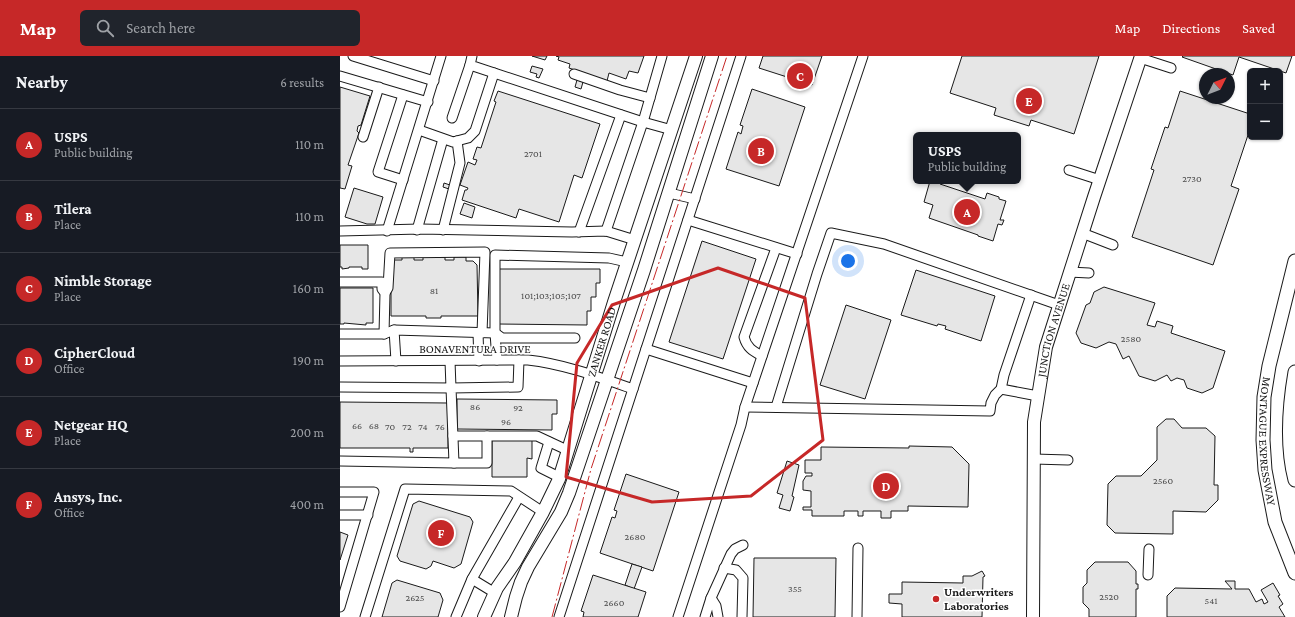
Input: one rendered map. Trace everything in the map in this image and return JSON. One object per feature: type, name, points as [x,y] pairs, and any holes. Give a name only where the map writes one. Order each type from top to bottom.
[{"type":"highway","name":"MONTAGUE EXPRESSWAY","points":[[1295,261],[1269,366],[1264,397],[1263,440],[1265,470],[1275,522],[1295,573]]},
{"type":"highway","name":"MONTAGUE EXPRESSWAY","points":[[1295,372],[1291,395],[1290,440],[1292,469],[1295,480]]},
{"type":"main road","name":"ZANKER ROAD","points":[[484,617],[495,593],[543,512],[560,477],[567,450],[627,262],[696,56]]},
{"type":"main road","name":"ZANKER ROAD","points":[[511,617],[521,582],[528,567],[561,512],[569,493],[712,56]]},
{"type":"main road","name":"JUNCTION AVENUE","points":[[1034,617],[1034,422],[1046,347],[1069,272],[1141,57]]},
{"type":"street","points":[[353,56],[434,81]]},
{"type":"street","points":[[452,118],[472,56]]},
{"type":"street","points":[[606,230],[643,122],[662,56]]},
{"type":"street","points":[[559,617],[741,56]]},
{"type":"street","points":[[678,617],[741,425],[745,407],[863,56]]},
{"type":"street","points":[[387,231],[428,102],[434,81],[438,57]]},
{"type":"street","points":[[1141,57],[1171,68]]},
{"type":"street","points":[[470,65],[643,122],[672,130]]},
{"type":"street","points":[[419,130],[453,142],[468,138],[475,130],[494,73]]},
{"type":"street","points":[[574,74],[620,90],[650,98]]},
{"type":"street","points":[[340,76],[428,102]]},
{"type":"street","points":[[363,137],[378,87]]},
{"type":"street","points":[[403,95],[378,172],[403,180]]},
{"type":"street","points":[[579,232],[621,114]]},
{"type":"street","points":[[417,230],[444,139]]},
{"type":"street","points":[[443,230],[460,163],[457,141]]},
{"type":"street","points":[[1069,170],[1100,180]]},
{"type":"street","points":[[668,193],[695,199]]},
{"type":"street","points":[[688,220],[797,254]]},
{"type":"street","points":[[340,231],[443,230],[579,232],[606,230],[635,240]]},
{"type":"street","points":[[776,407],[831,233],[884,244],[1059,305]]},
{"type":"street","points":[[1082,233],[1113,245]]},
{"type":"street","points":[[762,356],[751,350],[746,345],[744,337],[776,248]]},
{"type":"street","points":[[384,334],[385,292],[388,288],[390,253],[484,252],[479,361]]},
{"type":"street","points":[[497,360],[495,333],[495,255],[609,258],[627,262]]},
{"type":"street","points":[[1069,272],[1089,273]]},
{"type":"street","points":[[340,282],[382,282],[382,289],[385,292]]},
{"type":"street","points":[[745,407],[990,411],[991,403],[995,395],[1001,389],[1004,375],[1031,295]]},
{"type":"street","points":[[340,334],[384,334],[394,330],[495,333],[502,338],[575,338]]},
{"type":"street","points":[[394,330],[396,361]]},
{"type":"street","points":[[646,349],[753,383]]},
{"type":"street","name":"BONAVENTURA DRIVE","points":[[340,360],[519,360],[547,362],[633,389]]},
{"type":"street","points":[[340,387],[518,387],[519,360]]},
{"type":"street","points":[[450,361],[454,462]]},
{"type":"street","points":[[1001,389],[1038,396]]},
{"type":"street","points":[[453,436],[537,436],[567,450]]},
{"type":"street","points":[[340,461],[487,463],[487,436]]},
{"type":"street","points":[[549,442],[541,468],[560,477]]},
{"type":"street","points":[[1034,459],[1068,460]]},
{"type":"street","points":[[365,617],[405,489],[511,491],[543,512]]},
{"type":"street","points":[[340,492],[374,492],[340,607]]},
{"type":"street","points":[[456,617],[472,579],[519,497]]},
{"type":"street","points":[[340,515],[368,515]]},
{"type":"street","points":[[705,617],[711,598],[731,554],[735,549],[743,545]]},
{"type":"street","points":[[857,617],[858,548]]},
{"type":"street","points":[[1148,575],[1149,548]]},
{"type":"street","points":[[724,568],[736,570],[743,578],[742,617]]},
{"type":"street","points":[[472,579],[495,593]]},
{"type":"street","points":[[711,598],[716,606],[718,617]]},
{"type":"highlighted area","points":[[718,268],[805,298],[823,440],[751,496],[652,502],[566,477],[577,363],[612,305]]},
{"type":"building","points":[[532,56],[547,56],[545,60]]},
{"type":"building","points":[[556,56],[644,56],[638,73],[629,71],[626,79],[609,73],[607,81],[569,68],[570,64],[558,60],[559,57]]},
{"type":"building","points":[[763,56],[822,56],[812,85],[759,68]]},
{"type":"building","points":[[962,56],[1099,56],[1074,134],[1031,120],[1029,126],[994,115],[996,108],[950,93]]},
{"type":"building","points":[[1292,56],[1286,73],[1283,72],[1283,68],[1271,68],[1239,57],[1235,69],[1213,68],[1182,57]]},
{"type":"building","points":[[532,66],[543,69],[539,78],[536,77],[537,74],[530,72]]},
{"type":"building","points":[[577,80],[583,82],[581,89],[575,87]]},
{"type":"building","points":[[340,87],[370,96],[361,125],[358,126],[357,131],[359,133],[348,165],[352,166],[345,189],[340,188]]},
{"type":"building","points":[[752,89],[805,107],[779,186],[726,169],[738,132],[741,134],[743,126],[740,125]]},
{"type":"building","points":[[498,91],[600,124],[582,178],[574,175],[559,222],[519,209],[516,218],[462,200],[465,190],[468,188],[460,185],[468,162],[475,165],[477,160],[473,159],[477,147],[481,148],[496,102],[494,101]]},
{"type":"building","points":[[1180,91],[1199,97],[1199,104],[1220,104],[1247,113],[1247,138],[1231,186],[1239,189],[1213,265],[1132,237],[1154,170],[1151,169],[1165,127],[1168,128]]},
{"type":"building","points":[[444,183],[450,185],[449,189],[443,187]]},
{"type":"building","points":[[929,184],[940,184],[985,199],[987,193],[1006,201],[1000,220],[1004,220],[1002,225],[998,224],[993,241],[929,218],[933,205],[924,202]]},
{"type":"building","points":[[354,188],[383,197],[375,224],[367,224],[345,217]]},
{"type":"building","points":[[464,203],[475,207],[472,218],[460,214]]},
{"type":"building","points":[[702,241],[756,259],[723,359],[669,342]]},
{"type":"building","points":[[340,245],[368,245],[368,269],[362,269],[362,267],[349,267],[342,269],[342,267],[340,267]]},
{"type":"building","points":[[402,256],[414,257],[414,260],[423,260],[423,257],[445,257],[445,260],[454,260],[454,257],[466,257],[466,261],[473,261],[477,265],[478,316],[441,316],[441,318],[426,318],[426,316],[391,316],[391,264],[395,260],[402,260]]},
{"type":"building","points":[[498,269],[600,269],[600,283],[596,283],[596,297],[591,297],[591,311],[587,311],[587,325],[498,324]]},
{"type":"building","points":[[916,270],[995,296],[981,341],[945,329],[946,326],[938,324],[937,326],[901,315]]},
{"type":"building","points":[[1104,287],[1155,303],[1147,325],[1155,327],[1157,321],[1173,326],[1171,333],[1225,351],[1213,388],[1202,393],[1187,388],[1184,380],[1177,378],[1171,381],[1167,375],[1155,381],[1139,376],[1129,356],[1123,359],[1116,344],[1109,342],[1096,348],[1081,343],[1076,333],[1086,305],[1090,303],[1094,292]]},
{"type":"building","points":[[340,288],[373,288],[373,323],[366,323],[366,325],[340,324]]},
{"type":"building","points":[[846,305],[891,320],[865,399],[820,385]]},
{"type":"building","points":[[457,399],[557,400],[557,414],[552,414],[552,430],[457,429]]},
{"type":"building","points":[[340,402],[448,403],[448,448],[413,448],[413,452],[410,452],[410,448],[340,448]]},
{"type":"building","points":[[1166,419],[1174,419],[1182,428],[1206,428],[1215,436],[1214,485],[1218,485],[1218,500],[1206,512],[1173,511],[1173,534],[1115,533],[1107,525],[1108,484],[1116,476],[1141,476],[1157,460],[1157,427]]},
{"type":"building","points":[[492,440],[532,440],[532,459],[527,458],[527,477],[492,477]]},
{"type":"building","points":[[909,446],[952,447],[969,464],[968,507],[908,506],[908,511],[891,511],[891,518],[881,518],[881,511],[863,511],[863,516],[858,516],[858,511],[844,511],[844,516],[812,516],[812,510],[803,510],[803,507],[811,507],[811,491],[803,490],[803,481],[806,476],[812,476],[812,473],[805,473],[805,460],[821,460],[821,447],[909,448]]},
{"type":"building","points":[[787,461],[799,465],[792,496],[794,497],[790,511],[779,508],[783,495],[777,493]]},
{"type":"building","points":[[626,474],[679,492],[653,571],[600,553],[612,517],[615,518],[617,511],[614,510]]},
{"type":"building","points":[[419,501],[470,517],[473,522],[461,564],[454,568],[433,561],[431,566],[426,569],[400,561],[397,556],[413,504]]},
{"type":"building","points":[[340,532],[348,535],[340,560]]},
{"type":"building","points":[[754,558],[836,558],[835,617],[753,617]]},
{"type":"building","points":[[1095,562],[1128,562],[1136,571],[1136,584],[1138,584],[1138,589],[1136,589],[1136,617],[1089,617],[1089,609],[1083,603],[1083,587],[1087,583],[1087,570]]},
{"type":"building","points":[[632,564],[642,567],[634,589],[625,585]]},
{"type":"building","name":"Underwriters Laboratories","points":[[982,571],[985,576],[983,577],[982,617],[902,617],[902,604],[889,603],[889,594],[902,594],[902,582],[963,583],[963,576],[972,576]]},
{"type":"building","points":[[593,575],[646,592],[638,617],[583,617],[584,612],[581,611]]},
{"type":"building","points":[[397,580],[440,593],[443,600],[438,617],[382,617],[392,583]]},
{"type":"building","points":[[1225,581],[1235,581],[1235,589],[1249,589],[1256,602],[1262,599],[1264,604],[1268,602],[1261,590],[1273,583],[1280,595],[1278,596],[1283,604],[1279,607],[1285,617],[1167,617],[1167,596],[1175,588],[1232,589]]},
{"type":"power","points":[[552,617],[591,469],[727,56]]},
{"type":"place","name":"Nimble Storage","points":[[800,76]]},
{"type":"place","name":"Netgear HQ","points":[[1029,101]]},
{"type":"place","name":"Tilera","points":[[761,151]]},
{"type":"place","name":"USPS","points":[[967,212]]},
{"type":"place","name":"CipherCloud","points":[[886,486]]},
{"type":"place","name":"Ansys, Inc.","points":[[441,533]]},
{"type":"place","name":"Underwriters Laboratories","points":[[936,599]]}]
